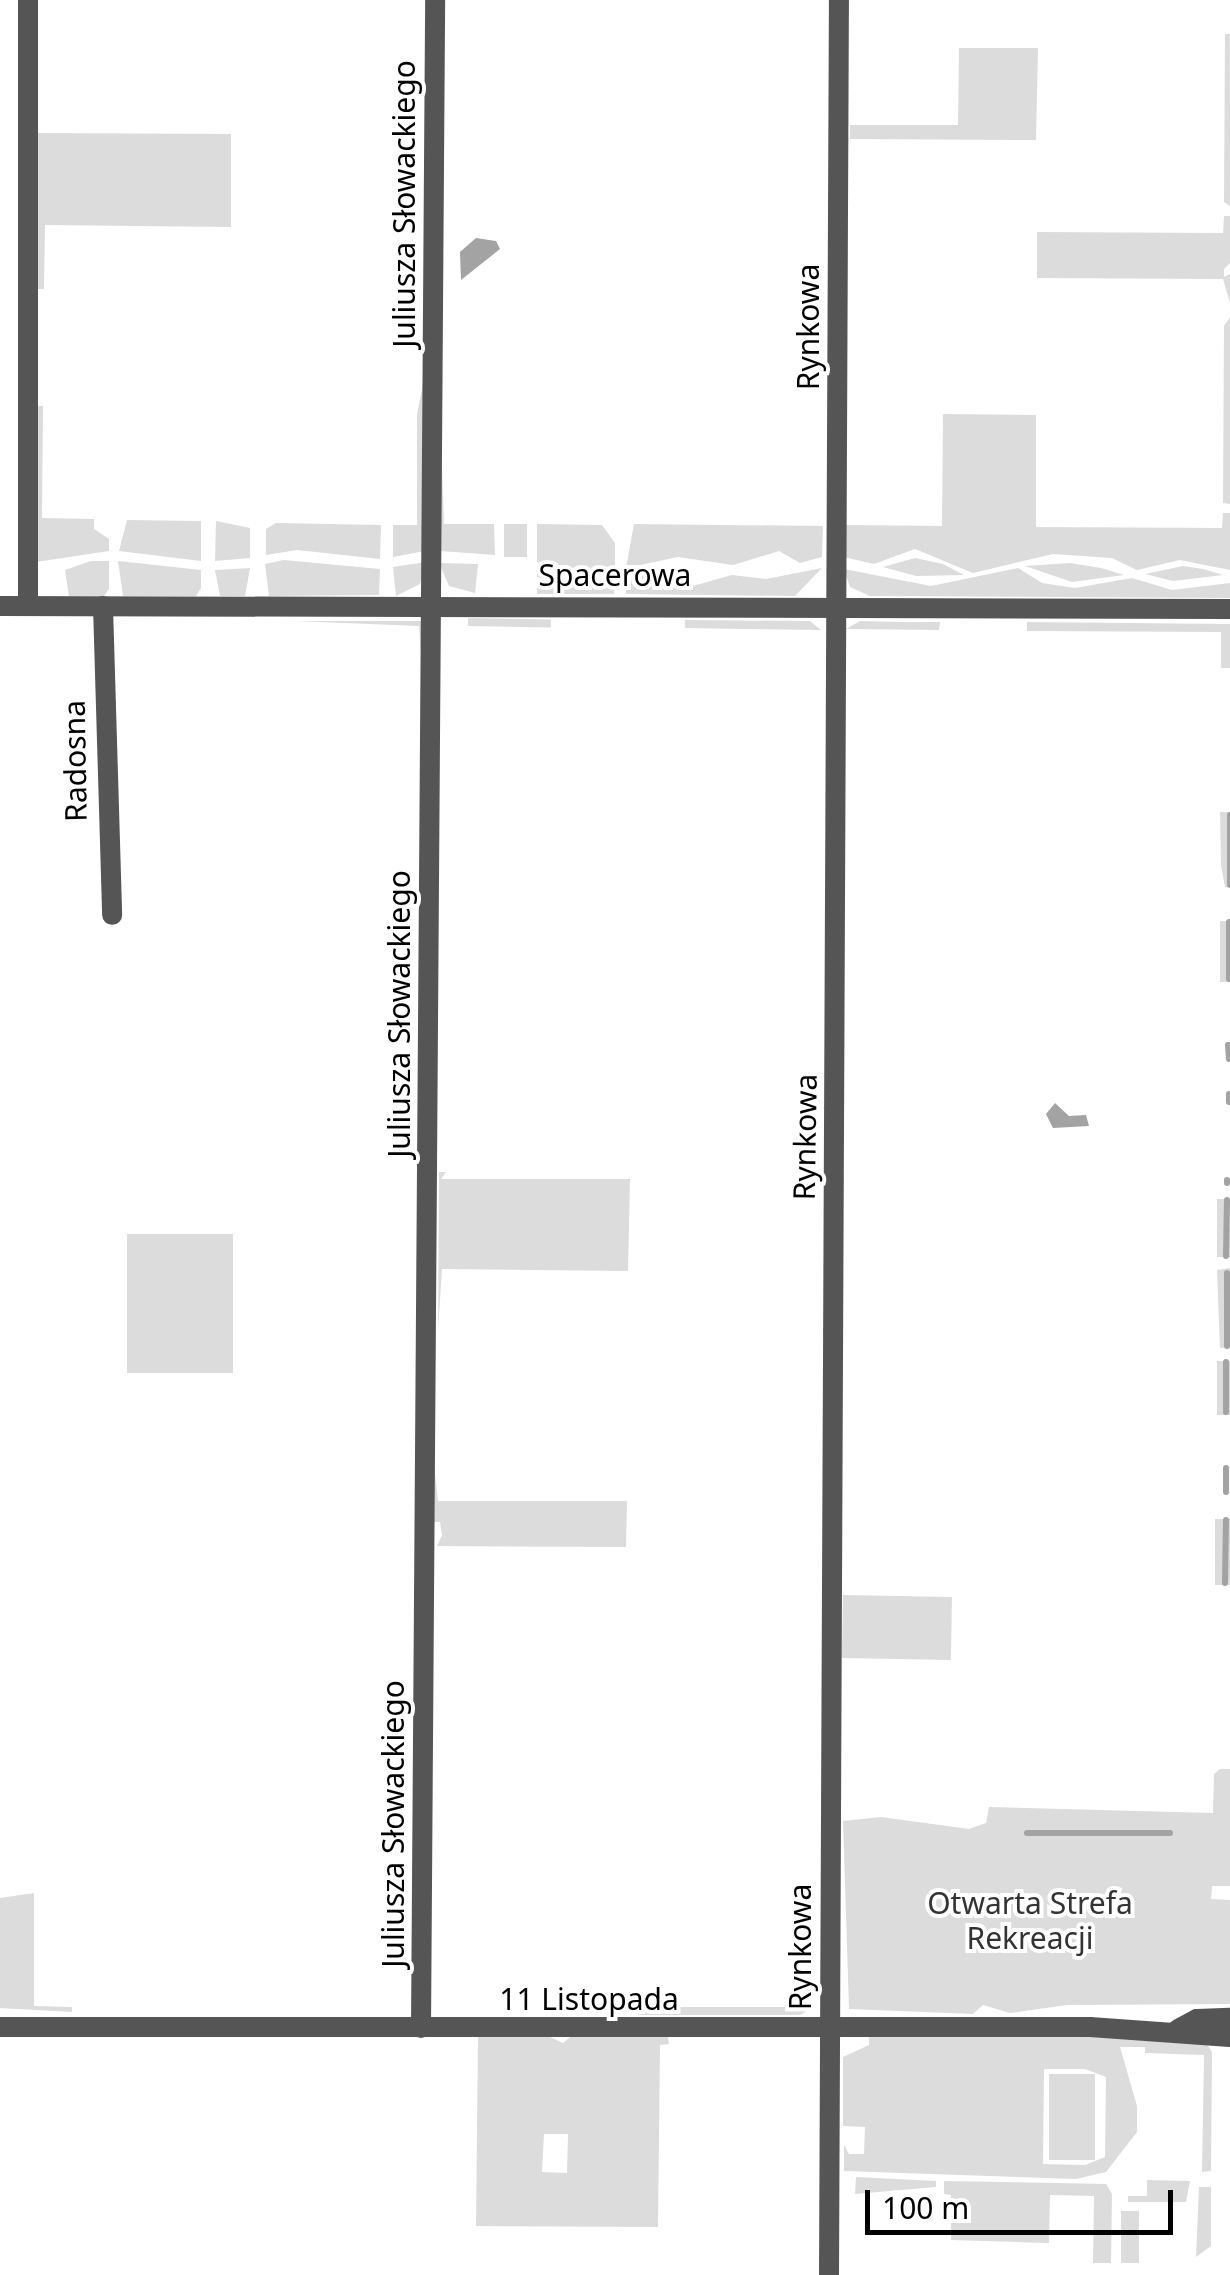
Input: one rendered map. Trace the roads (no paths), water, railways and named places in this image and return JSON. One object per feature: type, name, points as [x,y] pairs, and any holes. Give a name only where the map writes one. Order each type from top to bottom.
[{"type":"street","points":[[28,0],[28,606]]},
{"type":"street","name":"Juliusza Słowackiego","points":[[421,2028],[435,0]]},
{"type":"street","name":"Rynkowa","points":[[830,2275],[838,0]]},
{"type":"street","name":"Spacerowa","points":[[0,606],[432,603],[1230,609]]},
{"type":"street","name":"Radosna","points":[[102,606],[112,915]]},
{"type":"street","name":"11 Listopada","points":[[1178,2029],[1197,2018],[1230,2018]]},
{"type":"street","name":"11 Listopada","points":[[0,2027],[1178,2029],[1230,2037]]},
{"type":"waterway","points":[[1230,815],[1230,885]]},
{"type":"waterway","points":[[1229,922],[1229,979]]},
{"type":"waterway","points":[[1228,1045],[1229,1059]]},
{"type":"waterway","points":[[1229,1094],[1229,1102]]},
{"type":"waterway","points":[[1226,1256],[1227,1200]]},
{"type":"waterway","points":[[1227,1273],[1227,1346]]},
{"type":"waterway","points":[[1226,1362],[1226,1412]]},
{"type":"waterway","points":[[1226,1468],[1226,1492]]},
{"type":"waterway","points":[[1225,1583],[1226,1520]]},
{"type":"waterway","points":[[1027,1833],[1170,1833]]},
{"type":"park label","name":"Otwarta Strefa Rekreacji","points":[[1030,1920]]}]
